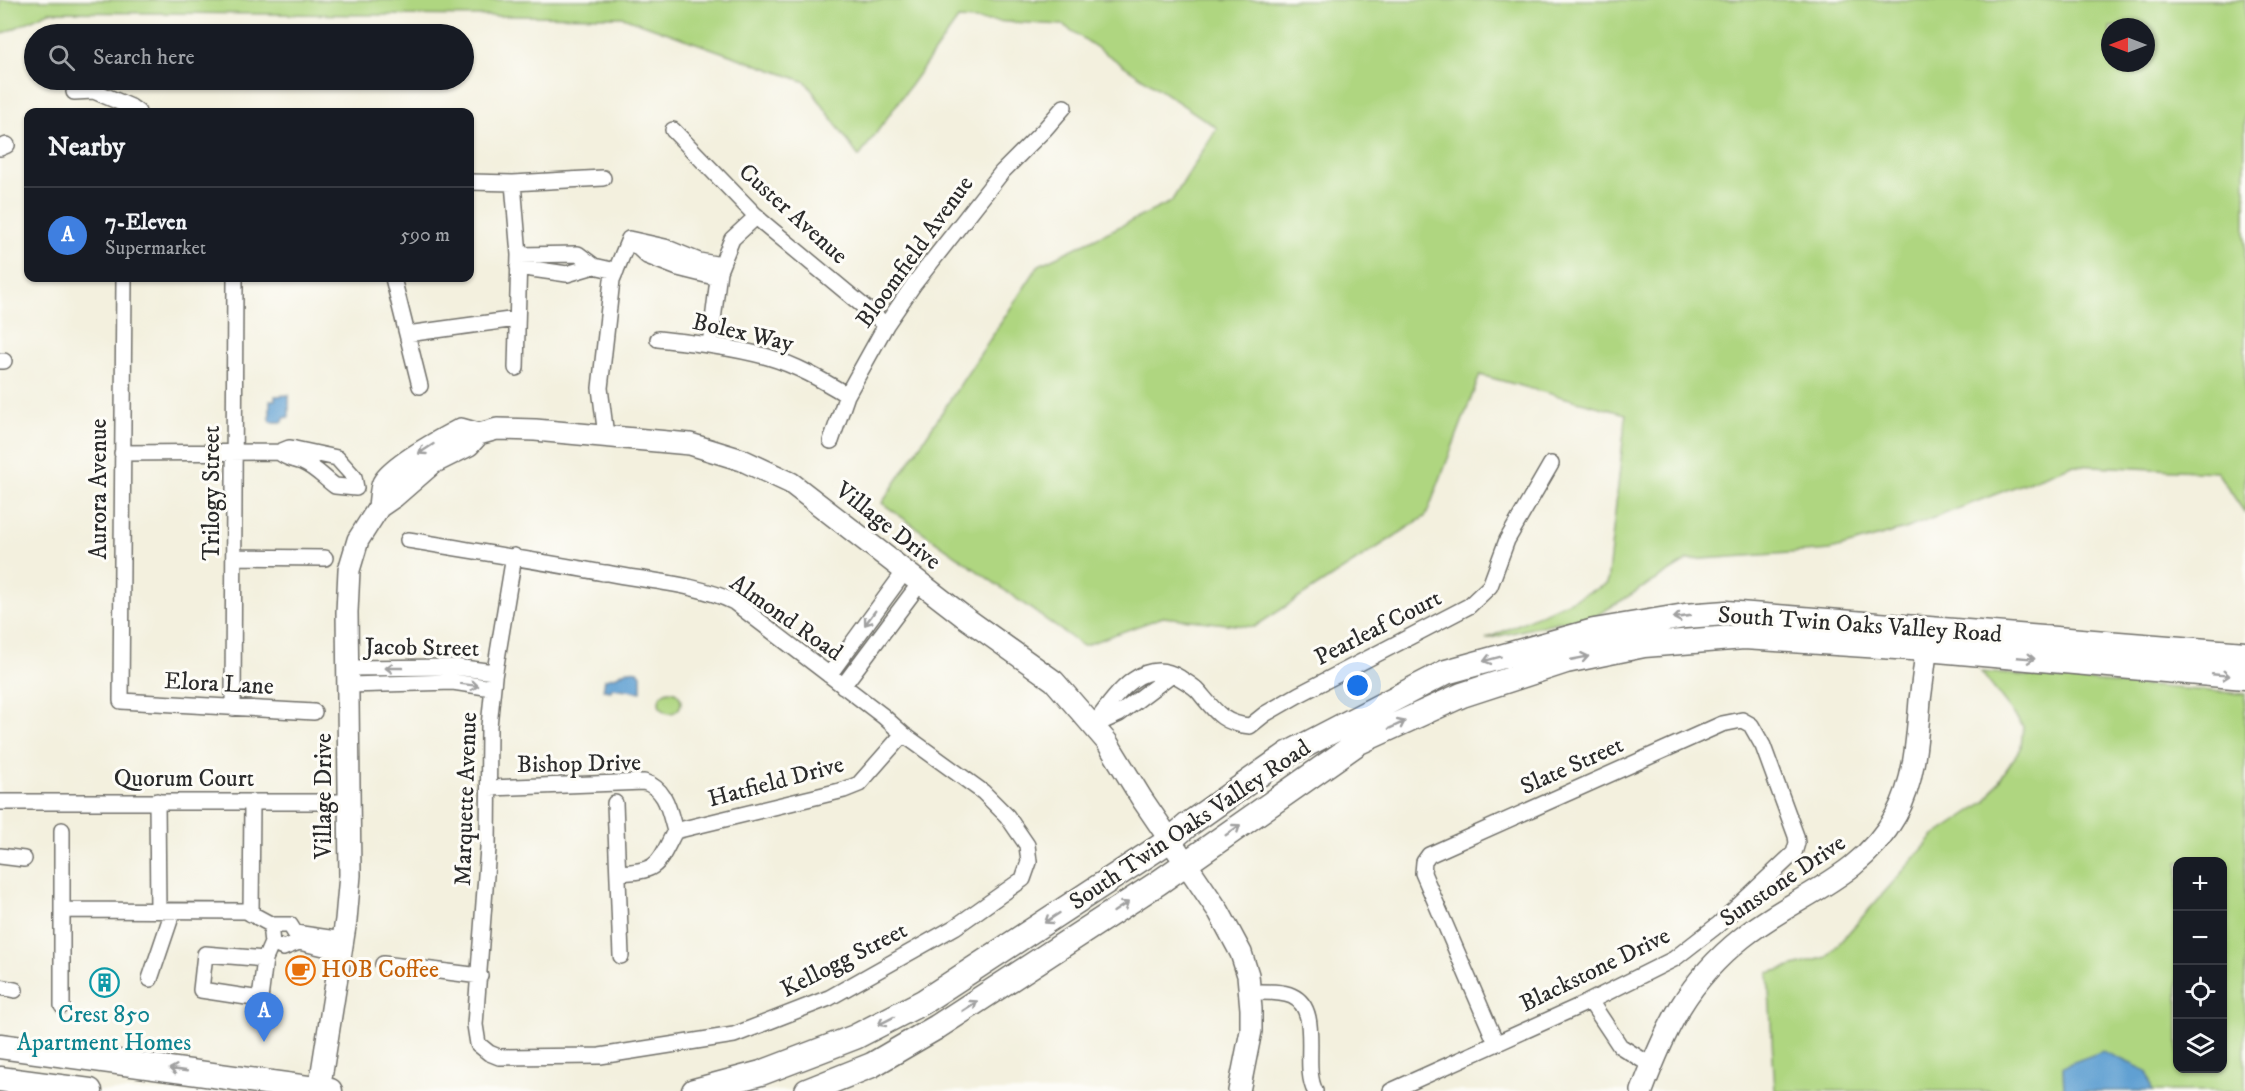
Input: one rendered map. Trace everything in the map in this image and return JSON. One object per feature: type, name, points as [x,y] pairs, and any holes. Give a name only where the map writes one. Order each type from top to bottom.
[{"type":"main road","name":"South Twin Oaks Valley Road","points":[[694,1091],[761,1073],[855,1037],[923,1002],[1170,840],[1288,754],[1446,672],[1594,631],[1685,616],[1726,613],[2245,677]]},
{"type":"main road","name":"South Twin Oaks Valley Road","points":[[807,1091],[872,1065],[937,1028],[1186,864],[1359,742],[1462,695],[1566,661],[1644,645],[1744,637],[1927,639],[2245,654]]},
{"type":"main road","points":[[0,1046],[323,1090]]},
{"type":"main road","points":[[0,1079],[90,1091]]},
{"type":"street","points":[[74,92],[94,91],[132,108]]},
{"type":"street","name":"Bloomfield Avenue","points":[[831,441],[847,395],[886,325],[914,284],[1002,172],[1064,107]]},
{"type":"street","name":"Custer Avenue","points":[[673,130],[757,216],[886,325]]},
{"type":"street","points":[[474,182],[513,183],[603,178]]},
{"type":"street","points":[[513,183],[519,261],[516,368]]},
{"type":"street","points":[[710,345],[719,271],[732,238],[757,216]]},
{"type":"street","points":[[606,436],[600,388],[612,280],[629,239],[665,247],[681,261],[719,271]]},
{"type":"street","points":[[519,261],[553,253],[578,254],[594,266],[616,270]]},
{"type":"street","points":[[553,253],[553,271]]},
{"type":"street","points":[[519,261],[567,274],[594,266]]},
{"type":"street","name":"Aurora Avenue","points":[[121,701],[124,282]]},
{"type":"street","name":"Trilogy Street","points":[[233,708],[236,282]]},
{"type":"street","points":[[394,282],[420,386]]},
{"type":"street","points":[[407,334],[517,319]]},
{"type":"street","name":"Bolex Way","points":[[658,339],[710,345],[769,357],[814,375],[847,395]]},
{"type":"street","name":"Village Drive","points":[[323,1090],[350,875],[347,612],[349,570],[358,540],[379,507],[383,483],[426,447],[461,429],[479,434],[497,429],[535,429],[690,444],[742,460],[791,483],[912,577],[1054,681],[1107,742],[1230,931],[1241,953],[1248,975],[1251,1031],[1239,1091]]},
{"type":"street","points":[[122,453],[279,452],[289,448],[337,458],[354,477],[356,488]]},
{"type":"street","points":[[279,452],[286,459],[302,462],[321,473],[335,486],[356,488],[379,507]]},
{"type":"street","points":[[321,473],[327,456]]},
{"type":"street","name":"Pearleaf Court","points":[[1172,674],[1197,689],[1211,709],[1234,725],[1250,726],[1265,714],[1298,695],[1469,606],[1490,586],[1507,540],[1551,464]]},
{"type":"street","name":"Almond Road","points":[[408,540],[514,556],[716,593],[745,611],[903,734],[983,792],[1007,816],[1027,845],[1029,862]]},
{"type":"street","name":"Marquette Avenue","points":[[478,1044],[475,1025],[488,848],[489,726],[493,680],[514,556]]},
{"type":"street","points":[[234,557],[325,558]]},
{"type":"street","points":[[829,675],[912,577]]},
{"type":"street","points":[[843,686],[912,577]]},
{"type":"street","name":"Sunstone Drive","points":[[1642,1091],[1679,1006],[1701,976],[1744,936],[1847,871],[1872,850],[1897,814],[1909,780],[1916,749],[1927,639]]},
{"type":"street","points":[[1093,726],[1121,690],[1145,672],[1172,674]]},
{"type":"street","points":[[1093,726],[1119,714],[1172,674]]},
{"type":"street","name":"Jacob Street","points":[[349,676],[453,682],[493,680]]},
{"type":"street","points":[[1132,682],[1143,694]]},
{"type":"street","name":"Elora Lane","points":[[121,701],[314,712]]},
{"type":"street","name":"Slate Street","points":[[1496,1043],[1423,873],[1424,862],[1429,855],[1722,724],[1743,720],[1752,725],[1763,746],[1796,836],[1797,843],[1794,853]]},
{"type":"street","name":"Hatfield Drive","points":[[675,831],[859,784],[903,734]]},
{"type":"street","name":"Bishop Drive","points":[[489,788],[644,782],[655,785],[665,800],[675,831]]},
{"type":"street","name":"Quorum Court","points":[[0,802],[60,804],[112,801],[349,802]]},
{"type":"street","points":[[150,979],[166,911],[158,801]]},
{"type":"street","points":[[251,914],[252,802]]},
{"type":"street","points":[[615,803],[621,956]]},
{"type":"street","points":[[62,830],[62,1006]]},
{"type":"street","points":[[618,873],[645,872],[654,866],[675,831]]},
{"type":"street","name":"Blackstone Drive","points":[[1391,1091],[1590,1001],[1684,953],[1719,924],[1794,853]]},
{"type":"street","points":[[0,856],[24,859]]},
{"type":"street","name":"Kellogg Street","points":[[478,1044],[489,1053],[499,1057],[600,1056],[734,1035],[829,998],[955,927],[1023,879],[1029,862]]},
{"type":"street","points":[[62,910],[246,911],[272,925],[290,925],[295,933],[342,946]]},
{"type":"street","points":[[265,959],[205,954],[201,990],[260,999],[265,959],[272,943],[272,925]]},
{"type":"street","points":[[272,943],[282,948],[299,942],[342,946]]},
{"type":"street","points":[[383,964],[480,976]]},
{"type":"street","points":[[1250,992],[1291,995],[1302,1003],[1309,1018],[1310,1072],[1315,1091]]},
{"type":"street","points":[[1590,1001],[1620,1046],[1652,1066]]},
{"type":"green space","points":[[0,0],[2245,0],[2245,513],[2217,472],[2072,465],[1905,529],[1831,550],[1688,560],[1596,616],[1558,622],[1486,639],[1607,584],[1626,414],[1480,375],[1426,516],[1254,627],[1163,617],[1083,646],[882,503],[1039,265],[1171,202],[1217,128],[1063,25],[958,19],[859,157],[806,82],[623,17],[49,12],[0,35]]},
{"type":"green space","points":[[1981,672],[2245,694],[2245,1091],[2152,1091],[2147,1071],[2063,1066],[2064,1091],[1775,1091],[1768,973],[1827,957],[1934,836],[1986,801],[2021,747],[2023,726]]},
{"type":"green space","points":[[670,691],[678,694],[681,702],[678,710],[670,713],[662,710],[659,702],[662,694]]},
{"type":"water","points":[[289,395],[289,417],[284,418],[283,422],[270,422],[270,400],[275,400],[275,396]]},
{"type":"water","points":[[627,670],[638,671],[641,675],[641,692],[612,688],[611,691],[603,690],[605,679]]},
{"type":"water","points":[[2103,1051],[2147,1071],[2152,1091],[2064,1091],[2063,1066]]},
{"type":"place","name":"HOB Coffee","points":[[300,970]]},
{"type":"place","name":"Crest 850 Apartment Homes","points":[[104,982]]},
{"type":"place","name":"7-Eleven","points":[[264,1042]]}]
